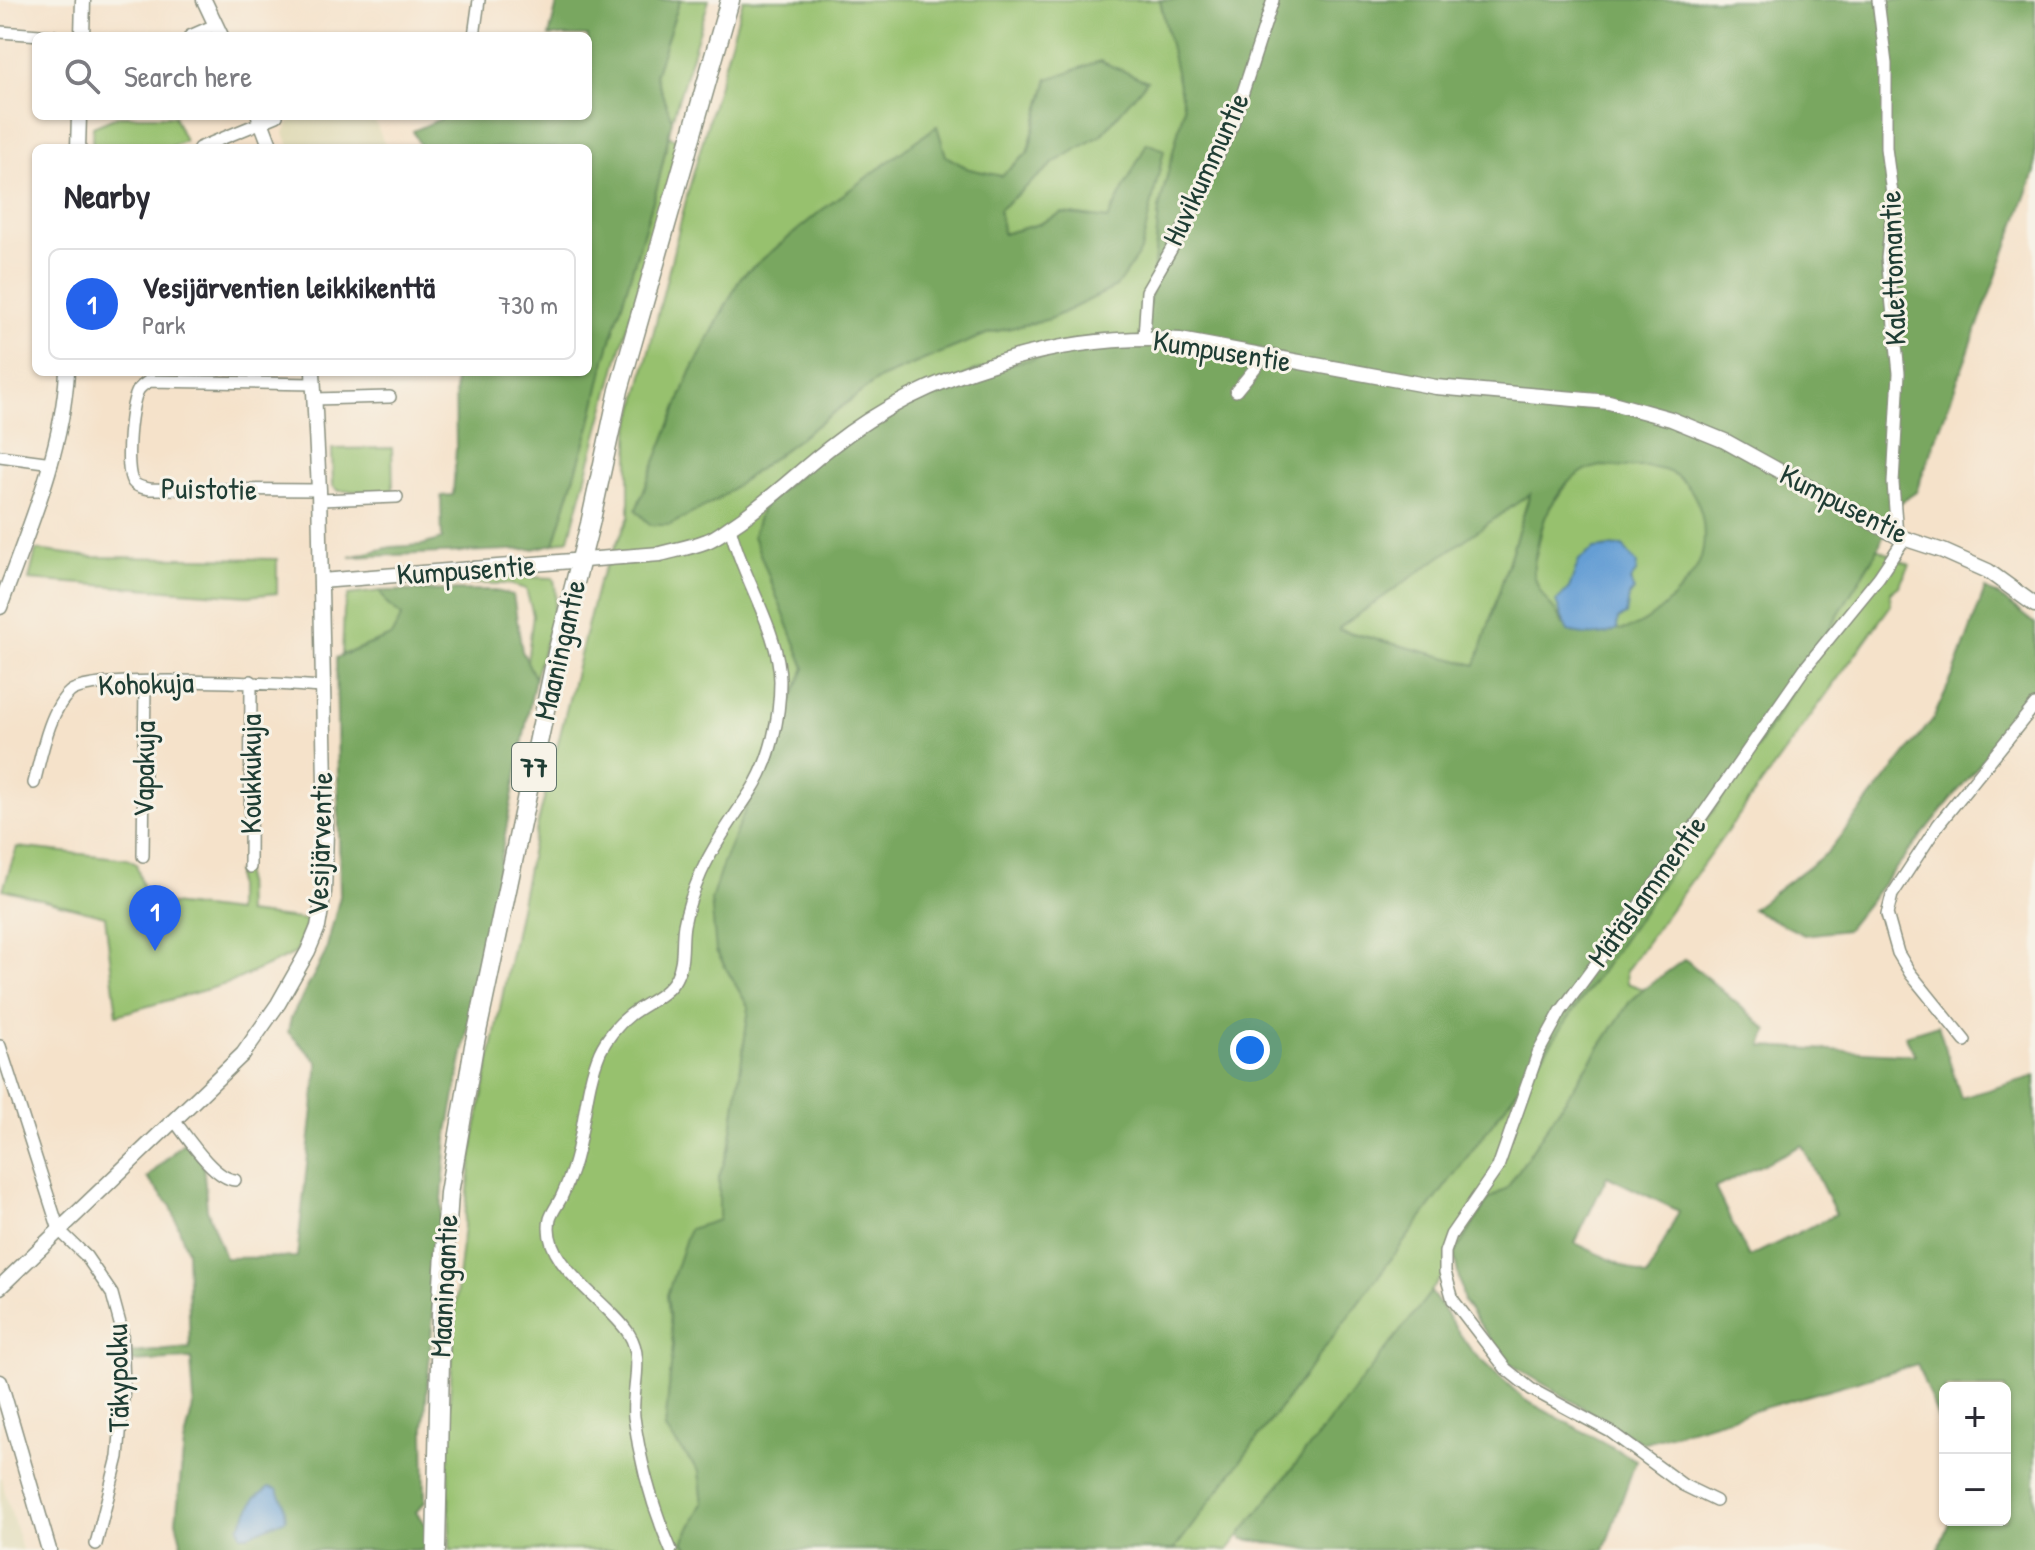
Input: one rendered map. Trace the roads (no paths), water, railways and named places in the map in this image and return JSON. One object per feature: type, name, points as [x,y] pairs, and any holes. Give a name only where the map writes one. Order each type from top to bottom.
[{"type":"main road","name":"Maaningantie","points":[[436,1550],[441,1330],[449,1193],[474,1046],[557,653],[619,390],[730,0]]},
{"type":"street","points":[[82,32],[83,0]]},
{"type":"street","points":[[204,0],[218,31]]},
{"type":"street","points":[[475,32],[479,0]]},
{"type":"street","name":"Huvikummuntie","points":[[1144,337],[1147,291],[1187,222],[1232,126],[1273,0]]},
{"type":"street","name":"Kalettomantie","points":[[1878,0],[1886,64],[1886,148],[1893,201],[1887,258],[1899,373],[1893,483],[1901,537]]},
{"type":"street","points":[[0,32],[32,34]]},
{"type":"street","points":[[78,144],[79,120]]},
{"type":"street","points":[[208,144],[260,120],[269,144]]},
{"type":"street","name":"Kumpusentie","points":[[321,581],[660,554],[709,541],[762,507],[832,446],[863,424],[930,389],[973,371],[1073,344],[1144,337],[1180,340],[1436,387],[1609,402],[1658,415],[1725,441],[1901,537],[1988,571],[2035,605]]},
{"type":"street","points":[[1236,391],[1265,356]]},
{"type":"street","points":[[0,607],[52,463],[67,376]]},
{"type":"street","name":"Puistotie","points":[[314,385],[149,381],[140,386],[132,407],[129,466],[131,480],[137,486],[150,489],[319,495]]},
{"type":"street","points":[[314,385],[390,397]]},
{"type":"street","name":"Vesijärventie","points":[[0,1287],[243,1054],[278,1004],[318,927],[324,892],[326,832],[314,385]]},
{"type":"street","points":[[0,456],[52,463]]},
{"type":"street","points":[[319,495],[397,497]]},
{"type":"street","points":[[671,1550],[651,1495],[639,1444],[634,1413],[636,1347],[605,1305],[578,1283],[555,1252],[550,1219],[573,1166],[600,1053],[611,1034],[631,1014],[643,1009],[676,979],[683,954],[684,925],[702,871],[752,789],[771,747],[780,690],[778,664],[760,607],[735,549],[730,527]]},
{"type":"street","name":"Mätäslammentie","points":[[1716,1501],[1683,1485],[1611,1432],[1531,1389],[1506,1369],[1453,1300],[1445,1272],[1445,1252],[1451,1235],[1498,1167],[1538,1053],[1561,1011],[1680,850],[1805,668],[1879,577],[1901,537]]},
{"type":"street","name":"Kohokuja","points":[[34,783],[48,734],[62,701],[69,693],[85,686],[251,681],[322,687]]},
{"type":"street","name":"Koukkukuja","points":[[250,867],[251,681]]},
{"type":"street","name":"Vapakuja","points":[[143,856],[145,682]]},
{"type":"street","points":[[1965,1041],[1910,973],[1898,953],[1887,914],[1892,895],[1938,825],[2035,705]]},
{"type":"street","points":[[0,1046],[59,1230]]},
{"type":"street","points":[[174,1120],[217,1172],[226,1180],[235,1180]]},
{"type":"street","name":"Täkypolku","points":[[59,1230],[86,1256],[112,1294],[122,1331],[124,1387],[118,1457],[96,1544]]},
{"type":"street","points":[[0,1382],[49,1550]]},
{"type":"water","points":[[1623,546],[1637,564],[1636,573],[1630,581],[1634,590],[1629,596],[1626,615],[1618,619],[1617,629],[1606,634],[1568,632],[1556,602],[1569,588],[1579,560],[1594,549]]},
{"type":"water","points":[[269,1487],[277,1489],[284,1502],[286,1519],[241,1535],[239,1527],[256,1497]]},
{"type":"place","name":"Vesijärventien leikkikenttä","points":[[155,951]]}]
